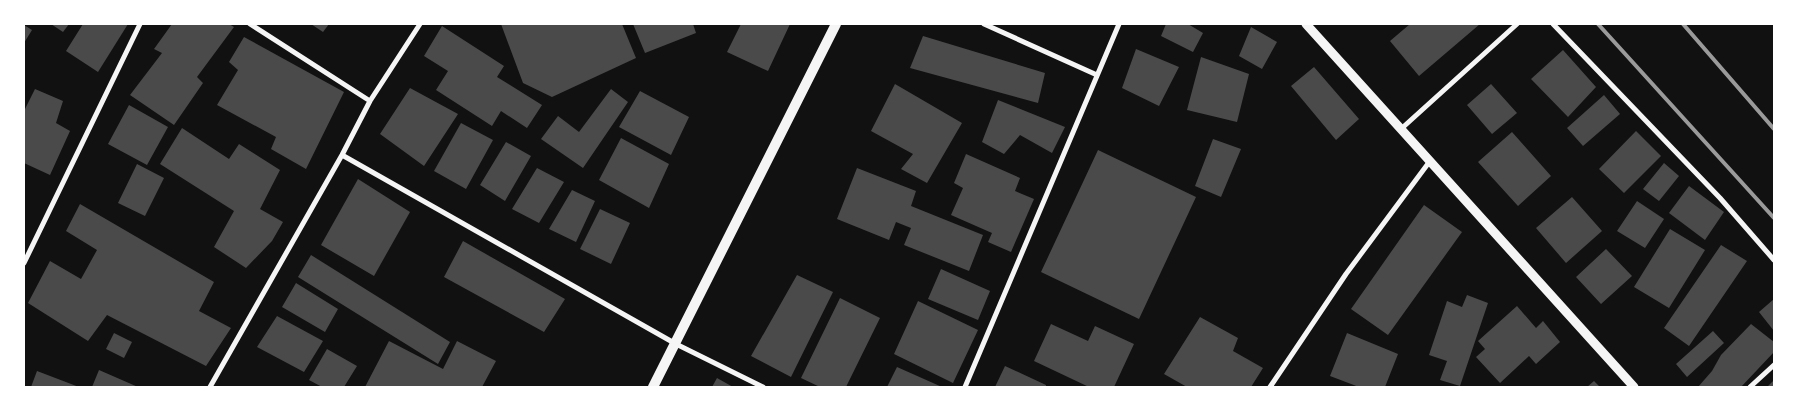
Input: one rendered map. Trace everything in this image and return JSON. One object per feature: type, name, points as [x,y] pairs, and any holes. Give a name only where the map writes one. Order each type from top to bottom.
[{"type":"main road","points":[[653,387],[836,24]]},
{"type":"street","points":[[24,263],[140,24]]},
{"type":"street","points":[[250,24],[370,101]]},
{"type":"street","points":[[210,387],[370,101],[420,24]]},
{"type":"street","points":[[984,24],[1097,75]]},
{"type":"street","points":[[965,387],[1119,24]]},
{"type":"street","points":[[1306,24],[1634,387]]},
{"type":"street","points":[[1401,129],[1516,24]]},
{"type":"street","points":[[1553,24],[1720,198],[1774,260]]},
{"type":"street","points":[[342,154],[676,344],[763,387]]},
{"type":"street","points":[[1270,387],[1346,274],[1430,161]]},
{"type":"street","points":[[1750,387],[1774,365]]},
{"type":"building","points":[[51,24],[69,24],[63,32]]},
{"type":"building","points":[[83,24],[128,24],[98,72],[66,51]]},
{"type":"building","points":[[172,24],[229,24],[234,27],[197,77],[203,83],[174,125],[130,95],[162,53],[154,49]]},
{"type":"building","points":[[311,24],[329,24],[323,32]]},
{"type":"building","points":[[501,24],[622,24],[636,58],[552,97],[523,83]]},
{"type":"building","points":[[633,24],[693,24],[696,33],[645,53]]},
{"type":"building","points":[[741,24],[790,24],[768,71],[727,52]]},
{"type":"building","points":[[1166,24],[1188,24],[1203,33],[1193,52],[1161,36]]},
{"type":"building","points":[[1410,24],[1480,24],[1419,76],[1390,41]]},
{"type":"building","points":[[24,25],[32,30],[24,43]]},
{"type":"building","points":[[442,26],[504,66],[497,77],[542,105],[527,128],[501,111],[492,126],[436,90],[448,71],[424,56]]},
{"type":"building","points":[[1251,27],[1277,42],[1262,69],[1239,56]]},
{"type":"building","points":[[923,36],[1045,73],[1038,103],[910,68]]},
{"type":"building","points":[[244,37],[344,92],[306,169],[271,149],[276,137],[217,105],[238,70],[229,62]]},
{"type":"building","points":[[1136,49],[1179,67],[1159,106],[1122,88]]},
{"type":"building","points":[[1563,50],[1596,87],[1568,117],[1531,79]]},
{"type":"building","points":[[1201,57],[1249,74],[1237,122],[1187,110]]},
{"type":"building","points":[[1314,67],[1359,119],[1336,140],[1291,86]]},
{"type":"building","points":[[895,84],[962,123],[927,183],[901,169],[913,154],[871,131]]},
{"type":"building","points":[[1491,84],[1517,113],[1492,134],[1467,105]]},
{"type":"building","points":[[410,88],[458,114],[424,166],[380,134]]},
{"type":"building","points":[[35,89],[63,101],[56,123],[70,131],[50,175],[24,163],[24,111]]},
{"type":"building","points":[[611,89],[628,102],[583,168],[541,139],[558,116],[579,132]]},
{"type":"building","points":[[640,91],[689,117],[671,155],[619,127]]},
{"type":"building","points":[[1604,95],[1620,114],[1583,146],[1567,128]]},
{"type":"building","points":[[998,100],[1065,127],[1052,153],[1020,135],[1004,154],[982,142]]},
{"type":"building","points":[[129,105],[168,127],[147,165],[108,144]]},
{"type":"building","points":[[461,123],[493,140],[466,189],[434,171]]},
{"type":"building","points":[[182,128],[229,159],[239,144],[280,170],[260,209],[283,222],[272,241],[246,268],[214,247],[234,211],[160,164]]},
{"type":"building","points":[[1636,131],[1661,156],[1624,193],[1599,169]]},
{"type":"building","points":[[1512,132],[1551,176],[1518,206],[1478,162]]},
{"type":"building","points":[[621,138],[669,164],[649,208],[599,180]]},
{"type":"building","points":[[1213,139],[1241,149],[1221,197],[1195,186]]},
{"type":"building","points":[[506,142],[531,156],[505,201],[480,185]]},
{"type":"building","points":[[1098,150],[1196,197],[1139,319],[1041,272]]},
{"type":"building","points":[[966,154],[1020,178],[1015,191],[1034,199],[1011,252],[988,242],[992,233],[951,215],[963,188],[954,183]]},
{"type":"building","points":[[1664,163],[1679,176],[1659,201],[1643,189]]},
{"type":"building","points":[[137,164],[164,178],[145,216],[118,203]]},
{"type":"building","points":[[537,168],[564,182],[539,223],[512,209]]},
{"type":"building","points":[[857,168],[916,191],[911,206],[983,235],[969,271],[904,245],[911,228],[896,222],[889,240],[837,219]]},
{"type":"building","points":[[358,179],[410,212],[374,276],[321,245]]},
{"type":"building","points":[[1689,186],[1724,212],[1705,240],[1669,213]]},
{"type":"building","points":[[572,190],[595,201],[576,242],[549,229]]},
{"type":"building","points":[[1572,197],[1602,231],[1566,263],[1536,228]]},
{"type":"building","points":[[1637,201],[1664,219],[1645,248],[1617,231]]},
{"type":"building","points":[[80,204],[214,282],[199,311],[231,328],[206,366],[107,315],[88,341],[28,303],[50,261],[81,279],[97,250],[66,231]]},
{"type":"building","points":[[1424,205],[1462,232],[1388,335],[1351,309]]},
{"type":"building","points":[[600,209],[630,223],[611,264],[580,249]]},
{"type":"building","points":[[1670,229],[1705,250],[1669,308],[1634,287]]},
{"type":"building","points":[[463,241],[565,299],[544,332],[444,277]]},
{"type":"building","points":[[1721,245],[1747,261],[1689,346],[1664,328]]},
{"type":"building","points":[[1606,249],[1632,276],[1601,304],[1576,277]]},
{"type":"building","points":[[311,255],[450,342],[438,364],[298,277]]},
{"type":"building","points":[[941,269],[990,291],[978,320],[928,299]]},
{"type":"building","points":[[797,275],[833,292],[791,377],[751,356]]},
{"type":"building","points":[[296,283],[338,309],[325,332],[282,307]]},
{"type":"building","points":[[1467,295],[1488,303],[1460,386],[1440,380],[1447,361],[1429,355],[1447,301],[1462,307]]},
{"type":"building","points":[[840,298],[880,318],[846,387],[820,387],[801,378]]},
{"type":"building","points":[[1774,299],[1774,331],[1759,312]]},
{"type":"building","points":[[918,301],[978,330],[953,383],[894,354]]},
{"type":"building","points":[[1517,306],[1536,328],[1543,321],[1560,342],[1536,364],[1529,356],[1500,383],[1476,357],[1485,349],[1478,341]]},
{"type":"building","points":[[277,316],[323,341],[304,372],[257,347]]},
{"type":"building","points":[[1200,317],[1238,338],[1233,351],[1263,368],[1251,387],[1187,387],[1164,374]]},
{"type":"building","points":[[1051,324],[1088,341],[1095,326],[1134,344],[1114,387],[1089,387],[1034,361]]},
{"type":"building","points":[[1751,324],[1774,342],[1774,352],[1741,387],[1698,387],[1712,371],[1721,355]]},
{"type":"building","points":[[1713,331],[1724,343],[1687,377],[1676,364]]},
{"type":"building","points":[[114,333],[132,342],[124,358],[106,349]]},
{"type":"building","points":[[1347,333],[1398,354],[1385,387],[1359,387],[1330,376]]},
{"type":"building","points":[[389,341],[443,369],[457,341],[496,361],[482,387],[365,387]]},
{"type":"building","points":[[327,349],[357,366],[344,387],[322,387],[309,380]]},
{"type":"building","points":[[1005,366],[1046,385],[1046,387],[995,387]]},
{"type":"building","points":[[897,367],[942,387],[887,387]]},
{"type":"building","points":[[99,370],[138,387],[92,387]]},
{"type":"building","points":[[37,371],[79,387],[31,387]]},
{"type":"building","points":[[717,378],[733,387],[712,387]]},
{"type":"building","points":[[1774,380],[1774,387],[1767,387]]},
{"type":"building","points":[[1594,381],[1600,387],[1587,387]]},
{"type":"railway","points":[[1598,24],[1774,218]]},
{"type":"railway","points":[[1683,24],[1774,129]]}]
